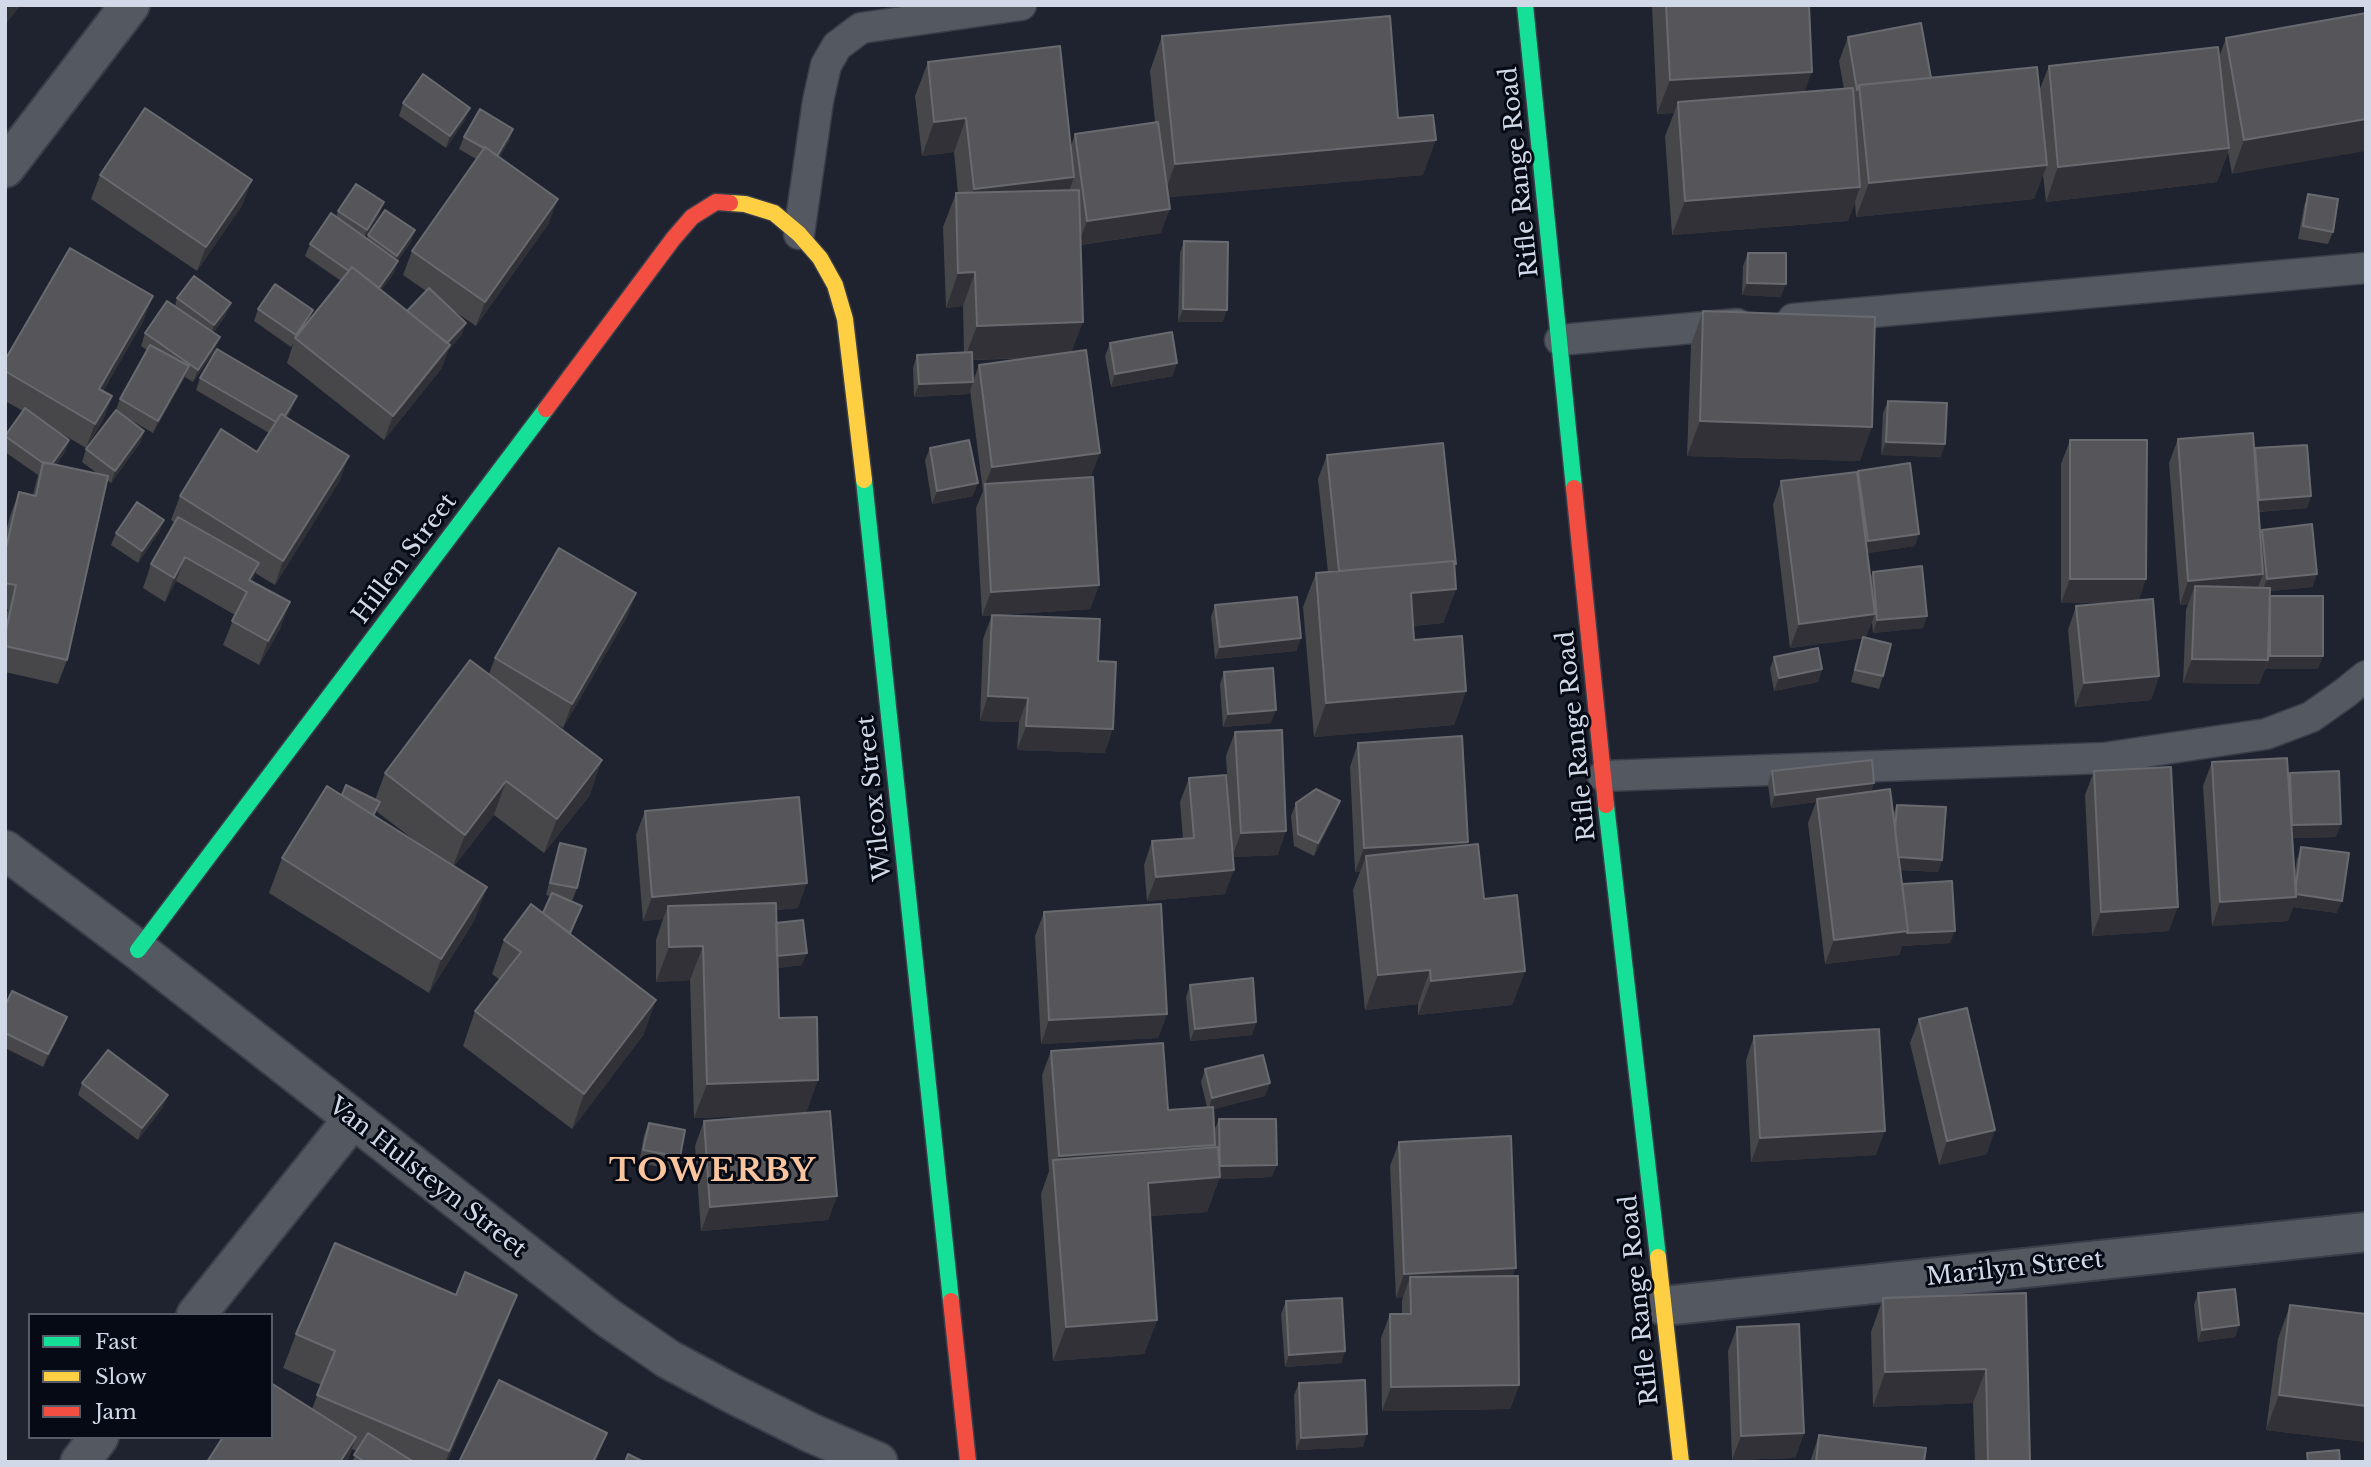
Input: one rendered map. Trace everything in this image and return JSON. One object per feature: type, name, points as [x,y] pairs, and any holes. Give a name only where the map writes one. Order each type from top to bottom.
[{"type":"street","points":[[5,168],[130,5]]},
{"type":"street","name":"Rifle Range Road","points":[[1525,5],[1603,776],[1681,1462]]},
{"type":"street","name":"Wilcox Street","points":[[716,202],[745,204],[774,213],[799,234],[820,258],[835,285],[845,319],[968,1462]]},
{"type":"street","name":"Hillen Street","points":[[138,950],[673,239],[692,218],[716,202]]},
{"type":"street","name":"Van Hulsteyn Street","points":[[5,850],[138,950],[607,1317],[668,1359],[800,1427],[878,1462]]},
{"type":"street","points":[[198,1313],[352,1120]]},
{"type":"street","name":"Marilyn Street","points":[[1664,1306],[2366,1232]]},
{"type":"street","points":[[80,1462],[97,1439]]},
{"type":"lane","points":[[799,234],[818,101],[826,65],[837,46],[861,28],[1021,5]]},
{"type":"lane","points":[[1560,340],[2366,268]]},
{"type":"lane","points":[[1603,776],[2104,758],[2266,734],[2311,717],[2366,676]]},
{"type":"building","points":[[1666,5],[1809,5],[1812,72],[1670,80]]},
{"type":"building","points":[[2366,13],[2366,119],[2244,140],[2226,38]]},
{"type":"building","points":[[1390,16],[1398,118],[1433,115],[1436,140],[1175,164],[1162,36]]},
{"type":"building","points":[[1921,23],[1931,78],[1859,85],[1857,90],[1848,37]]},
{"type":"building","points":[[1060,46],[1074,177],[974,189],[966,118],[934,122],[928,62]]},
{"type":"building","points":[[2218,47],[2229,148],[2058,167],[2049,66]]},
{"type":"building","points":[[2037,67],[2047,165],[1869,183],[1859,85]]},
{"type":"building","points":[[423,74],[470,108],[450,136],[403,103]]},
{"type":"building","points":[[1853,88],[1860,187],[1685,201],[1678,102]]},
{"type":"building","points":[[145,108],[252,180],[206,247],[100,175]]},
{"type":"building","points":[[480,109],[513,129],[497,156],[464,137]]},
{"type":"building","points":[[1158,122],[1170,209],[1087,221],[1075,134]]},
{"type":"building","points":[[485,147],[558,199],[485,302],[412,251]]},
{"type":"building","points":[[356,184],[384,202],[367,230],[338,211]]},
{"type":"building","points":[[1079,190],[1083,322],[977,326],[975,272],[958,273],[956,193]]},
{"type":"building","points":[[2308,194],[2338,199],[2333,232],[2303,226]]},
{"type":"building","points":[[385,210],[415,230],[397,256],[368,235]]},
{"type":"building","points":[[331,213],[398,261],[379,288],[352,267],[349,271],[310,244]]},
{"type":"building","points":[[1184,241],[1228,242],[1227,310],[1183,309]]},
{"type":"building","points":[[70,248],[153,296],[99,389],[112,396],[95,424],[5,371],[5,360]]},
{"type":"building","points":[[1748,253],[1786,253],[1786,284],[1747,283]]},
{"type":"building","points":[[352,267],[450,345],[393,416],[295,338]]},
{"type":"building","points":[[194,276],[231,303],[214,325],[177,298]]},
{"type":"building","points":[[275,284],[313,310],[296,335],[258,309]]},
{"type":"building","points":[[429,288],[466,323],[447,343],[407,311]]},
{"type":"building","points":[[167,301],[220,337],[198,370],[145,333]]},
{"type":"building","points":[[1703,311],[1875,317],[1872,427],[1700,421]]},
{"type":"building","points":[[1172,332],[1177,363],[1115,374],[1110,343]]},
{"type":"building","points":[[150,345],[189,366],[158,421],[120,399]]},
{"type":"building","points":[[217,349],[297,396],[285,416],[281,414],[276,422],[200,378]]},
{"type":"building","points":[[1086,350],[1100,453],[992,467],[979,365]]},
{"type":"building","points":[[972,352],[973,382],[919,384],[917,355]]},
{"type":"building","points":[[1888,401],[1947,403],[1945,444],[1886,442]]},
{"type":"building","points":[[25,408],[69,440],[52,464],[43,463],[5,436]]},
{"type":"building","points":[[116,410],[144,431],[115,471],[86,449]]},
{"type":"building","points":[[281,414],[349,456],[283,561],[180,496],[221,429],[257,452]]},
{"type":"building","points":[[2253,433],[2263,574],[2188,581],[2178,439]]},
{"type":"building","points":[[969,440],[978,483],[937,491],[930,448]]},
{"type":"building","points":[[2070,440],[2147,440],[2146,579],[2070,579]]},
{"type":"building","points":[[1443,443],[1456,564],[1454,561],[1339,571],[1327,455]]},
{"type":"building","points":[[2307,445],[2311,496],[2259,500],[2255,448]]},
{"type":"building","points":[[43,462],[108,476],[67,660],[5,646],[16,585],[5,583],[5,552],[19,492],[36,496]]},
{"type":"building","points":[[1910,463],[1919,534],[1868,541],[1858,471]]},
{"type":"building","points":[[1857,472],[1875,614],[1799,624],[1781,481]]},
{"type":"building","points":[[1093,477],[1099,585],[991,592],[985,484]]},
{"type":"building","points":[[137,502],[164,520],[142,551],[116,533]]},
{"type":"building","points":[[178,517],[259,563],[249,580],[290,602],[268,641],[232,621],[247,592],[185,557],[174,578],[151,564]]},
{"type":"building","points":[[2312,524],[2317,574],[2267,579],[2262,530]]},
{"type":"building","points":[[559,548],[636,593],[572,704],[495,658]]},
{"type":"building","points":[[1454,561],[1456,589],[1411,593],[1414,640],[1462,636],[1466,691],[1326,703],[1316,573]]},
{"type":"building","points":[[1922,566],[1927,616],[1877,620],[1873,572]]},
{"type":"building","points":[[2195,586],[2270,588],[2268,660],[2192,659]]},
{"type":"building","points":[[2270,596],[2323,596],[2323,656],[2270,656]]},
{"type":"building","points":[[1297,597],[1301,638],[1220,647],[1215,605]]},
{"type":"building","points":[[2153,599],[2159,676],[2084,683],[2076,606]]},
{"type":"building","points":[[992,615],[1100,619],[1098,661],[1116,662],[1113,729],[1026,726],[1028,698],[988,696]]},
{"type":"building","points":[[1863,637],[1891,644],[1883,676],[1855,670]]},
{"type":"building","points":[[1818,648],[1822,669],[1779,678],[1774,657]]},
{"type":"building","points":[[470,660],[602,760],[557,819],[506,781],[465,835],[385,773]]},
{"type":"building","points":[[1273,668],[1276,710],[1228,714],[1224,672]]},
{"type":"building","points":[[1282,730],[1286,831],[1241,833],[1235,732]]},
{"type":"building","points":[[1462,736],[1468,842],[1364,848],[1358,743]]},
{"type":"building","points":[[2287,758],[2296,897],[2220,902],[2212,762]]},
{"type":"building","points":[[1872,760],[1874,783],[1775,795],[1772,771]]},
{"type":"building","points":[[2171,767],[2178,907],[2101,912],[2094,771]]},
{"type":"building","points":[[2339,771],[2341,824],[2292,825],[2290,773]]},
{"type":"building","points":[[1226,775],[1234,870],[1156,877],[1152,841],[1194,838],[1189,778]]},
{"type":"building","points":[[346,785],[380,802],[373,815],[342,795]]},
{"type":"building","points":[[327,786],[487,887],[441,959],[282,858]]},
{"type":"building","points":[[1316,789],[1340,801],[1318,843],[1298,834],[1296,803]]},
{"type":"building","points":[[1890,789],[1908,931],[1834,940],[1817,799]]},
{"type":"building","points":[[799,797],[807,883],[652,897],[645,811]]},
{"type":"building","points":[[1897,805],[1946,807],[1942,860],[1898,857],[1895,830]]},
{"type":"building","points":[[560,843],[586,849],[577,888],[550,883]]},
{"type":"building","points":[[1478,844],[1484,899],[1517,895],[1525,971],[1431,981],[1430,970],[1378,975],[1366,856]]},
{"type":"building","points":[[2301,847],[2349,853],[2342,901],[2296,894]]},
{"type":"building","points":[[1952,881],[1955,931],[1907,933],[1902,884]]},
{"type":"building","points":[[552,893],[582,906],[570,933],[543,913]]},
{"type":"building","points":[[776,903],[779,1018],[817,1017],[818,1080],[707,1084],[703,946],[669,947],[668,906]]},
{"type":"building","points":[[531,904],[656,1000],[584,1094],[475,1011],[521,952],[504,940]]},
{"type":"building","points":[[1161,904],[1167,1014],[1049,1020],[1044,912]]},
{"type":"building","points":[[803,920],[807,953],[777,956],[776,923]]},
{"type":"building","points":[[1253,978],[1256,1022],[1195,1029],[1190,985]]},
{"type":"building","points":[[12,991],[67,1017],[48,1054],[5,1033],[5,1006]]},
{"type":"building","points":[[1967,1008],[1995,1130],[1947,1141],[1919,1019]]},
{"type":"building","points":[[1879,1029],[1885,1131],[1760,1138],[1754,1036]]},
{"type":"building","points":[[1163,1043],[1168,1110],[1213,1107],[1215,1145],[1059,1156],[1051,1051]]},
{"type":"building","points":[[108,1050],[168,1095],[142,1128],[82,1083]]},
{"type":"building","points":[[1263,1055],[1270,1083],[1212,1098],[1205,1069]]},
{"type":"building","points":[[830,1111],[837,1196],[710,1207],[704,1121]]},
{"type":"building","points":[[1219,1119],[1276,1119],[1277,1165],[1220,1166]]},
{"type":"building","points":[[649,1123],[685,1130],[680,1157],[643,1150]]},
{"type":"building","points":[[1511,1136],[1516,1268],[1404,1274],[1399,1142]]},
{"type":"building","points":[[1218,1147],[1220,1177],[1148,1183],[1157,1320],[1066,1327],[1053,1160]]},
{"type":"building","points":[[335,1243],[456,1295],[465,1272],[517,1295],[449,1451],[317,1395],[335,1351],[296,1334]]},
{"type":"building","points":[[1518,1276],[1519,1385],[1391,1387],[1390,1314],[1411,1314],[1410,1277]]},
{"type":"building","points":[[2235,1289],[2239,1325],[2202,1330],[2198,1293]]},
{"type":"building","points":[[2026,1293],[2030,1462],[1988,1462],[1986,1369],[1885,1372],[1883,1298]]},
{"type":"building","points":[[1342,1298],[1345,1351],[1289,1355],[1286,1301]]},
{"type":"building","points":[[2290,1305],[2366,1314],[2366,1406],[2279,1395]]},
{"type":"building","points":[[1799,1324],[1804,1433],[1741,1436],[1737,1327]]},
{"type":"building","points":[[499,1380],[607,1433],[593,1462],[459,1462]]},
{"type":"building","points":[[1365,1380],[1367,1434],[1301,1438],[1299,1383]]},
{"type":"building","points":[[273,1384],[356,1437],[340,1462],[207,1462],[222,1439],[273,1439]]},
{"type":"building","points":[[368,1433],[414,1462],[365,1462],[354,1455]]},
{"type":"building","points":[[1819,1435],[1926,1448],[1924,1462],[1816,1462]]},
{"type":"building","points":[[2339,1450],[2340,1462],[2308,1462],[2307,1453]]},
{"type":"building","points":[[628,1454],[644,1462],[625,1462]]},
{"type":"traffic: fast","points":[[1525,5],[1574,488]]},
{"type":"traffic: fast","points":[[138,950],[546,409]]},
{"type":"traffic: fast","points":[[864,480],[951,1301]]},
{"type":"traffic: fast","points":[[1606,805],[1658,1257]]},
{"type":"traffic: slow","points":[[730,203],[745,204],[774,213],[799,234],[820,258],[835,285],[845,319],[864,480]]},
{"type":"traffic: slow","points":[[1658,1257],[1681,1462]]},
{"type":"traffic: jam","points":[[546,409],[692,217],[716,202],[730,203]]},
{"type":"traffic: jam","points":[[1574,488],[1606,805]]},
{"type":"traffic: jam","points":[[951,1301],[968,1462]]},
{"type":"district","name":"TOWERBY","points":[[713,1172]]}]
